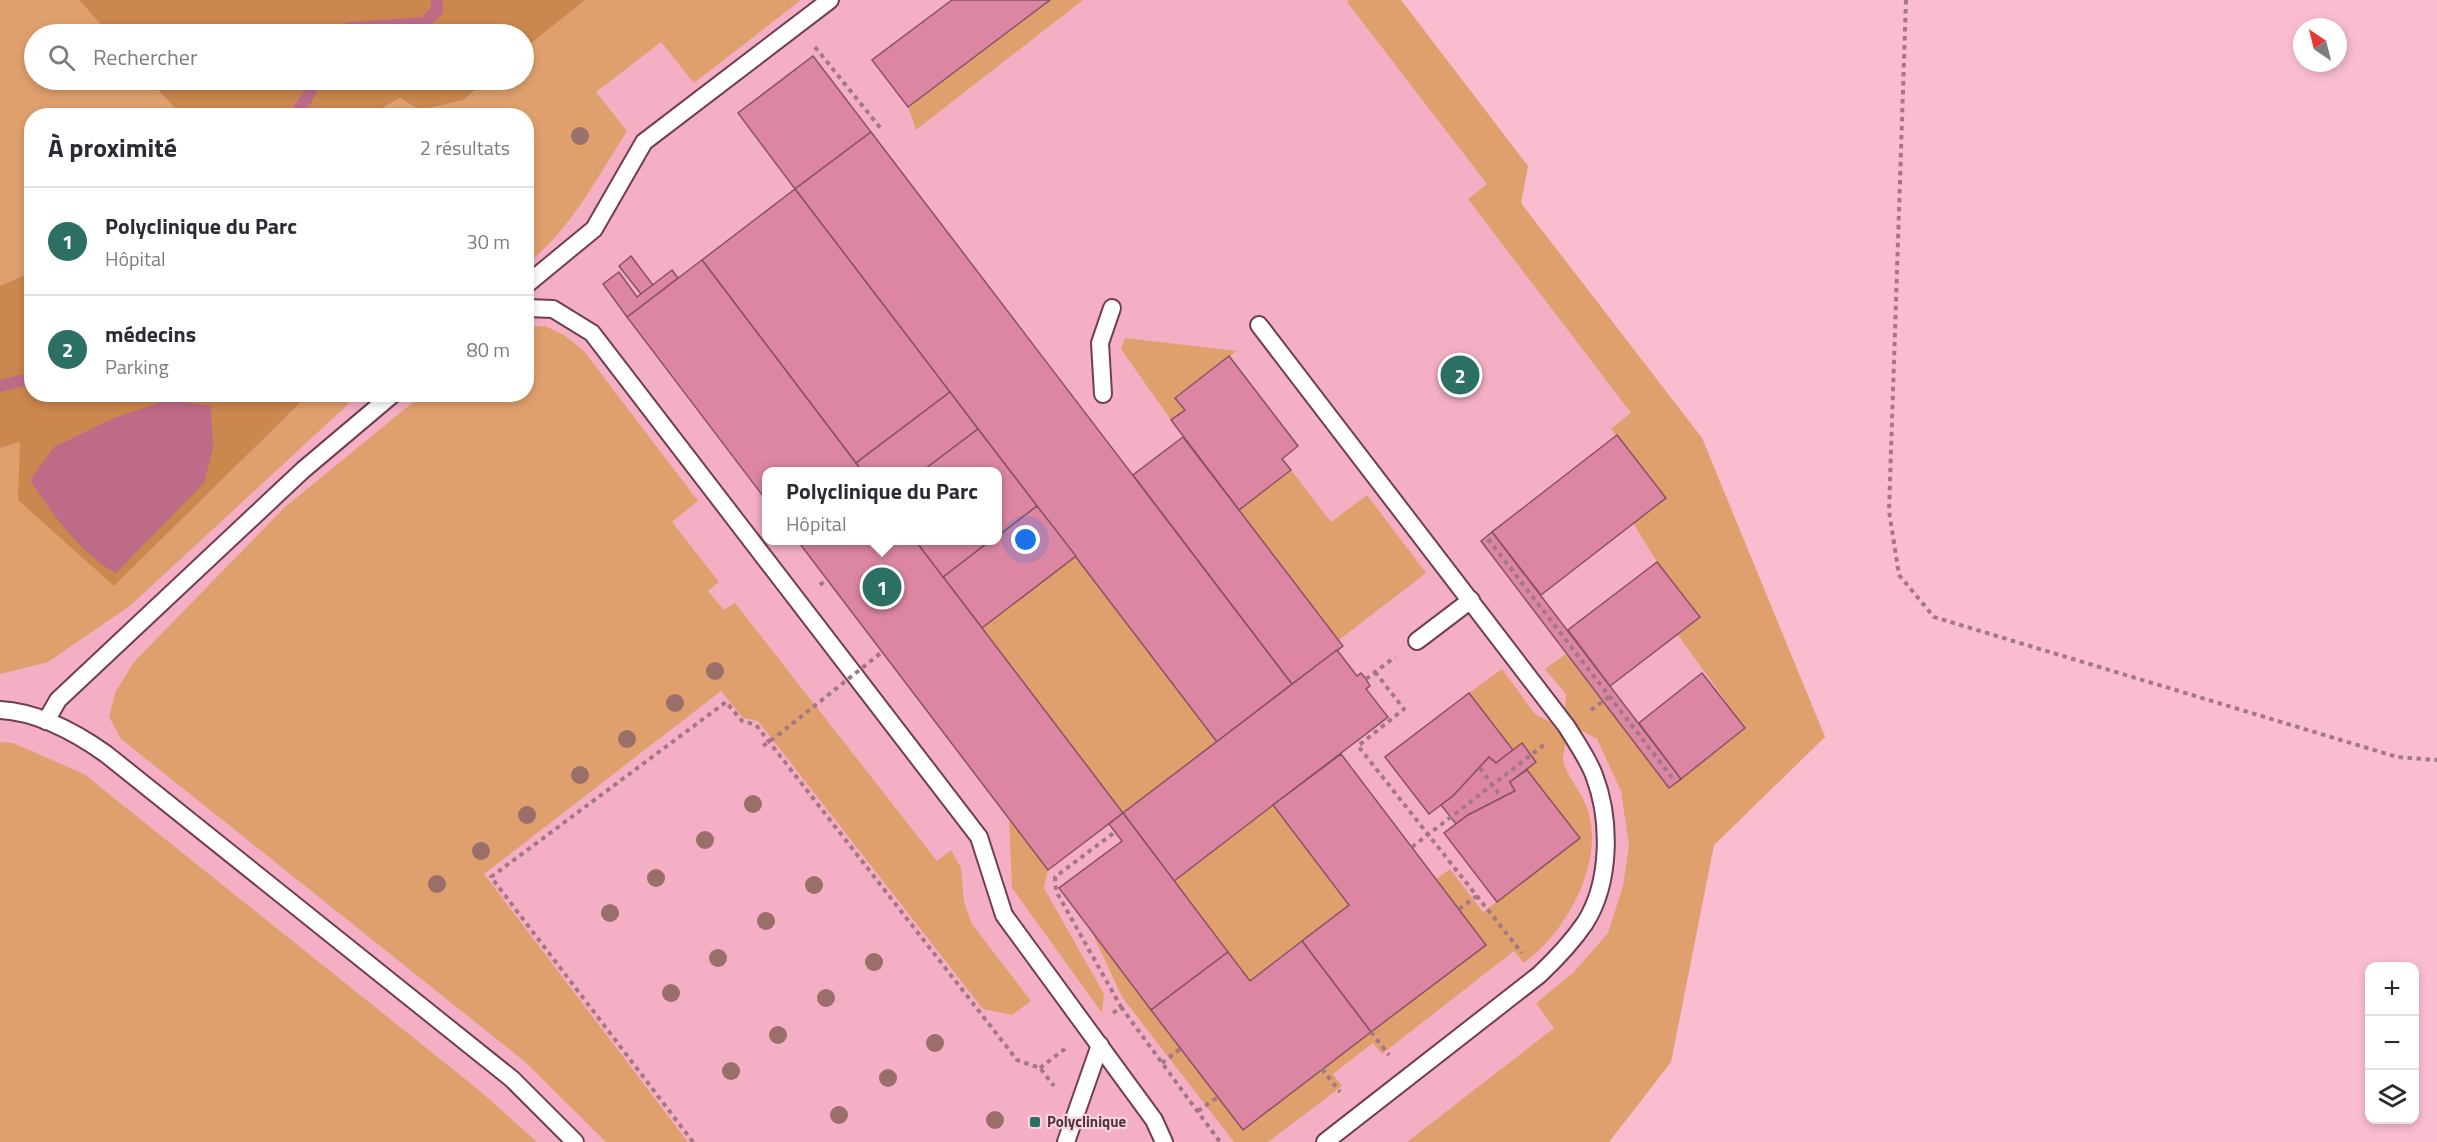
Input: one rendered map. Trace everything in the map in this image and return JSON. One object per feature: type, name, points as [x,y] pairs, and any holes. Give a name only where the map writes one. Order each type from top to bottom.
[{"type":"lane","points":[[534,278],[594,229],[644,142],[830,0]]},
{"type":"lane","points":[[534,308],[553,309],[592,333],[979,837],[1004,915],[1154,1120],[1164,1142]]},
{"type":"lane","points":[[1102,394],[1100,343],[1112,308]]},
{"type":"lane","points":[[1259,325],[1567,727],[1594,774],[1606,814],[1604,875],[1586,921],[1560,955],[1539,975],[1325,1142]]},
{"type":"lane","points":[[46,721],[58,700],[303,470],[384,402]]},
{"type":"lane","points":[[1417,640],[1471,600]]},
{"type":"lane","points":[[0,710],[12,711],[46,721],[79,735],[106,754],[512,1079],[575,1142]]},
{"type":"lane","points":[[1066,1142],[1100,1045]]},
{"type":"path","points":[[1906,0],[1888,511],[1899,575],[1934,617],[2397,757],[2437,760]]},
{"type":"path","points":[[798,25],[882,130]]},
{"type":"path","points":[[1488,538],[1674,780]]},
{"type":"path","points":[[1366,679],[1417,640]]},
{"type":"path","points":[[763,746],[882,652]]},
{"type":"path","points":[[1375,672],[1404,710],[1358,746],[1539,975]]},
{"type":"path","points":[[1412,847],[1610,696]]},
{"type":"path","points":[[693,1142],[491,877],[726,702],[742,721],[756,725],[1017,1060],[1040,1068],[1121,1007]]},
{"type":"path","points":[[1480,768],[1502,797]]},
{"type":"path","points":[[1115,832],[1055,877],[1056,891],[1121,1007],[1220,1142]]},
{"type":"path","points":[[1459,909],[1477,896]]},
{"type":"path","points":[[1162,1063],[1181,1048]]},
{"type":"path","points":[[1198,1111],[1218,1097]]},
{"type":"shaded area","points":[[0,0],[79,0],[100,24],[24,24],[24,90],[158,90],[175,108],[24,108],[24,275],[0,286]]},
{"type":"shaded area","points":[[79,0],[585,0],[534,41],[534,24],[100,24]]},
{"type":"shaded area","points":[[426,0],[1401,0],[1528,166],[1521,203],[1702,438],[1825,737],[1714,845],[1671,1062],[1609,1142],[0,1142],[0,397],[24,395],[24,402],[534,402],[534,108],[310,108],[322,90],[534,90],[534,24],[495,24]]},
{"type":"shaded area","points":[[585,0],[801,0],[694,83],[661,42],[596,92],[627,131],[570,219],[534,258],[534,108],[384,108],[400,98],[463,100],[475,90],[534,90],[534,41]]},
{"type":"shaded area","points":[[1050,0],[1083,0],[916,130],[908,107]]},
{"type":"shaded area","points":[[1349,0],[1401,0],[1528,166],[1521,203],[1702,438],[1825,737],[1714,845],[1671,1062],[1609,1142],[1407,1142],[1554,1028],[1536,1003],[1574,972],[1608,933],[1623,886],[1629,845],[1621,791],[1597,739],[1580,730],[1565,713],[1566,694],[1545,669],[1566,654],[1669,788],[1745,728],[1678,635],[1700,617],[1657,562],[1633,523],[1666,498],[1611,429],[1631,413],[1468,199],[1487,184],[1347,2]]},
{"type":"shaded area","points":[[158,90],[475,90],[463,100],[429,108],[417,108],[400,98],[383,108],[175,108]]},
{"type":"shaded area","points":[[24,275],[24,402],[301,402],[114,586],[18,500],[20,442],[0,448],[0,286]]},
{"type":"shaded area","points":[[545,326],[564,335],[583,350],[698,501],[672,522],[719,582],[708,591],[724,610],[735,603],[937,861],[951,850],[961,868],[964,902],[972,924],[1031,1001],[1012,1015],[983,1009],[758,721],[743,718],[721,691],[484,874],[688,1142],[606,1142],[524,1061],[121,739],[109,717],[116,691],[134,662],[285,507],[413,402],[534,402],[534,327]]},
{"type":"shaded area","points":[[1125,338],[1237,351],[1175,397],[1185,410],[1171,420],[1121,349]]},
{"type":"shaded area","points":[[163,402],[211,406],[213,448],[204,483],[116,573],[91,556],[79,544],[57,519],[30,480],[54,447],[114,418]]},
{"type":"shaded area","points":[[301,402],[350,402],[131,605],[48,662],[0,674],[0,448],[20,442],[114,586]]},
{"type":"shaded area","points":[[1291,470],[1331,522],[1367,495],[1426,573],[1339,640],[1239,510]]},
{"type":"shaded area","points":[[1076,556],[1217,742],[1123,813],[982,628]]},
{"type":"shaded area","points":[[1502,669],[1535,714],[1550,722],[1566,742],[1564,765],[1581,794],[1591,823],[1590,859],[1585,878],[1569,912],[1548,941],[1524,963],[1514,951],[1382,1054],[1373,1043],[1333,1074],[1342,1086],[1268,1142],[1234,1142],[1122,997],[1091,930],[1243,1130],[1486,945],[1436,879],[1450,869],[1483,912],[1579,838],[1469,693]]},
{"type":"shaded area","points":[[0,742],[13,743],[84,774],[480,1091],[537,1142],[0,1142]]},
{"type":"shaded area","points":[[1273,805],[1349,905],[1250,981],[1174,881]]},
{"type":"shaded area","points":[[1009,818],[1048,870],[1044,888],[1104,994],[1102,1013],[1012,888]]},
{"type":"building","points":[[952,0],[1050,0],[908,107],[872,60]]},
{"type":"building","points":[[813,56],[871,132],[795,189],[738,113]]},
{"type":"building","points":[[871,132],[1292,684],[1217,742],[795,189]]},
{"type":"building","points":[[795,189],[950,392],[856,463],[702,260]]},
{"type":"building","points":[[631,256],[653,285],[641,294],[619,266]]},
{"type":"building","points":[[702,260],[859,467],[762,467],[762,495],[627,317]]},
{"type":"building","points":[[672,270],[678,278],[627,317],[603,284],[619,272],[637,297]]},
{"type":"building","points":[[1229,356],[1298,446],[1282,459],[1291,470],[1239,510],[1171,420],[1185,410],[1175,398]]},
{"type":"building","points":[[950,392],[978,429],[928,467],[859,467],[856,463]]},
{"type":"building","points":[[978,429],[1037,506],[1002,533],[1002,467],[928,467]]},
{"type":"building","points":[[1617,435],[1666,498],[1541,595],[1492,532]]},
{"type":"building","points":[[1183,437],[1343,646],[1292,684],[1133,475]]},
{"type":"building","points":[[1037,506],[1076,556],[982,628],[943,577],[985,545],[1002,545],[1002,533]]},
{"type":"building","points":[[1492,532],[1681,779],[1669,788],[1481,541]]},
{"type":"building","points":[[801,545],[919,545],[1123,813],[1048,870]]},
{"type":"building","points":[[919,545],[985,545],[943,577]]},
{"type":"building","points":[[1657,562],[1700,617],[1610,686],[1568,630]]},
{"type":"building","points":[[1337,650],[1357,676],[1361,673],[1366,679],[1370,686],[1366,689],[1388,717],[1174,881],[1123,813]]},
{"type":"building","points":[[1702,673],[1745,728],[1681,779],[1639,723]]},
{"type":"building","points":[[1469,693],[1513,750],[1496,763],[1489,757],[1453,796],[1429,814],[1385,757]]},
{"type":"building","points":[[1522,743],[1536,762],[1510,782],[1515,791],[1468,815],[1456,824],[1441,805],[1453,796],[1489,757],[1496,763]]},
{"type":"building","points":[[1341,754],[1486,945],[1371,1032],[1302,941],[1349,905],[1273,805]]},
{"type":"building","points":[[1527,770],[1580,838],[1497,902],[1444,833],[1468,815],[1515,791],[1510,782]]},
{"type":"building","points":[[1123,813],[1228,952],[1151,1010],[1059,888],[1122,841],[1109,824]]},
{"type":"building","points":[[1302,941],[1371,1032],[1243,1130],[1151,1010],[1228,952],[1250,981]]},
{"type":"waterway","points":[[409,24],[424,23],[437,11],[437,0]]},
{"type":"waterway","points":[[300,108],[311,90]]},
{"type":"waterway","points":[[0,386],[24,380]]},
{"type":"place","name":"médecins","points":[[1460,375]]},
{"type":"place","name":"Polyclinique du Parc","points":[[882,587]]},
{"type":"place","name":"Polyclinique","points":[[1035,1122]]}]
